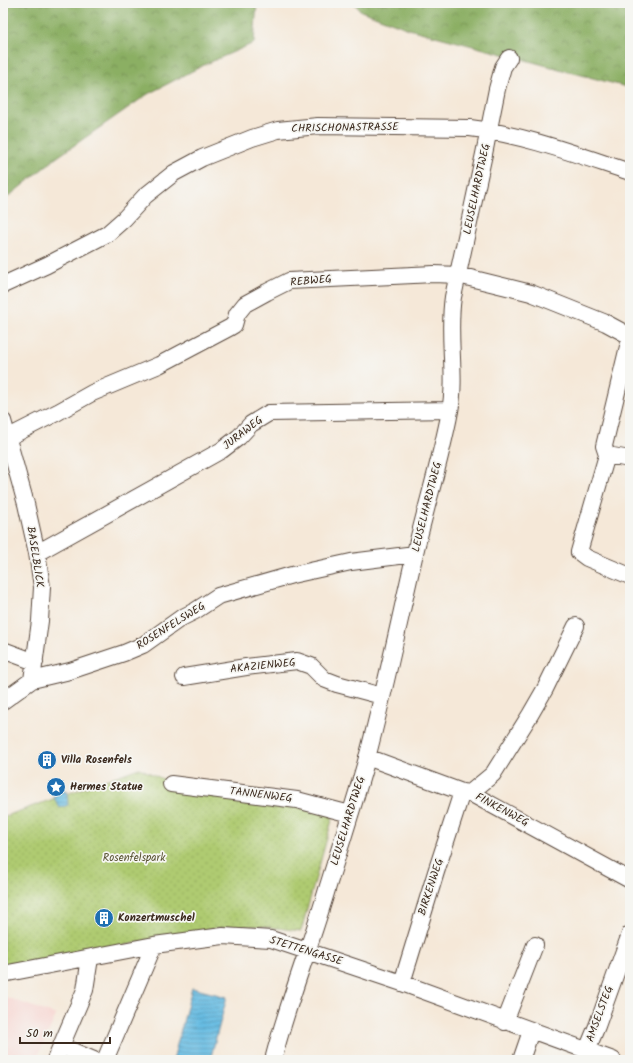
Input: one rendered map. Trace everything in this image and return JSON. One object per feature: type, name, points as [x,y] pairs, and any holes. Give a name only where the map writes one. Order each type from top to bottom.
[{"type":"street","name":"LEUSELHARDTWEG","points":[[274,1060],[285,1019],[308,951],[367,757],[450,410],[452,395],[450,315],[503,68],[509,58]]},
{"type":"street","name":"CHRISCHONASTRASSE","points":[[3,285],[47,265],[107,234],[124,219],[145,196],[174,173],[202,158],[252,138],[278,130],[318,126],[470,128],[489,130],[630,172]]},
{"type":"street","name":"REBWEG","points":[[5,439],[92,393],[159,365],[229,328],[234,325],[237,314],[244,304],[289,281],[434,274],[458,275],[531,294],[579,311],[606,323],[630,337]]},
{"type":"street","points":[[630,337],[604,446],[607,455],[578,552],[587,558],[630,576]]},
{"type":"street","name":"JURAWEG","points":[[37,553],[222,450],[239,438],[251,424],[269,413],[450,410]]},
{"type":"street","points":[[3,420],[5,439]]},
{"type":"street","name":"BASELBLICK","points":[[5,439],[26,504],[37,553],[42,587],[40,621],[32,680]]},
{"type":"street","points":[[607,455],[630,459]]},
{"type":"street","name":"ROSENFELSWEG","points":[[3,701],[32,680],[70,671],[143,645],[181,618],[195,612],[218,596],[292,575],[352,562],[415,554]]},
{"type":"street","points":[[466,793],[493,774],[545,689],[576,626]]},
{"type":"street","points":[[3,650],[35,662]]},
{"type":"street","name":"AKAZIENWEG","points":[[184,677],[246,667],[297,661],[311,666],[324,678],[336,684],[382,696]]},
{"type":"street","name":"FINKENWEG","points":[[367,757],[466,793],[630,880]]},
{"type":"street","name":"TANNENWEG","points":[[171,784],[297,800],[350,814]]},
{"type":"street","name":"BIRKENWEG","points":[[402,983],[433,879],[466,793]]},
{"type":"street","name":"AMSELSTEG","points":[[587,1050],[630,934]]},
{"type":"street","name":"STETTENGASSE","points":[[3,974],[154,946],[223,936],[272,939],[402,983],[505,1022],[613,1060]]},
{"type":"street","points":[[505,1022],[535,944]]},
{"type":"street","points":[[105,1060],[154,946]]},
{"type":"street","points":[[90,958],[85,990],[58,1053],[94,1060]]},
{"type":"street","points":[[521,1060],[531,1031]]},
{"type":"shaded area","points":[[3,996],[56,1015],[36,1060],[3,1060]]},
{"type":"green space","points":[[3,3],[257,3],[254,43],[204,65],[148,94],[56,158],[3,201]]},
{"type":"green space","points":[[354,3],[630,3],[630,88],[409,29],[361,11]]},
{"type":"green space","name":"Rosenfelspark","points":[[139,768],[180,787],[334,813],[301,931],[260,926],[222,927],[3,968],[3,817]]},
{"type":"water","points":[[59,785],[61,790],[67,792],[68,805],[60,808],[54,798],[55,792],[53,787]]},
{"type":"water","points":[[192,988],[227,997],[210,1060],[173,1060]]},
{"type":"place","name":"Villa Rosenfels","points":[[47,760]]},
{"type":"place","name":"Hermes Statue","points":[[56,787]]},
{"type":"place","name":"Konzertmuschel","points":[[104,918]]}]
